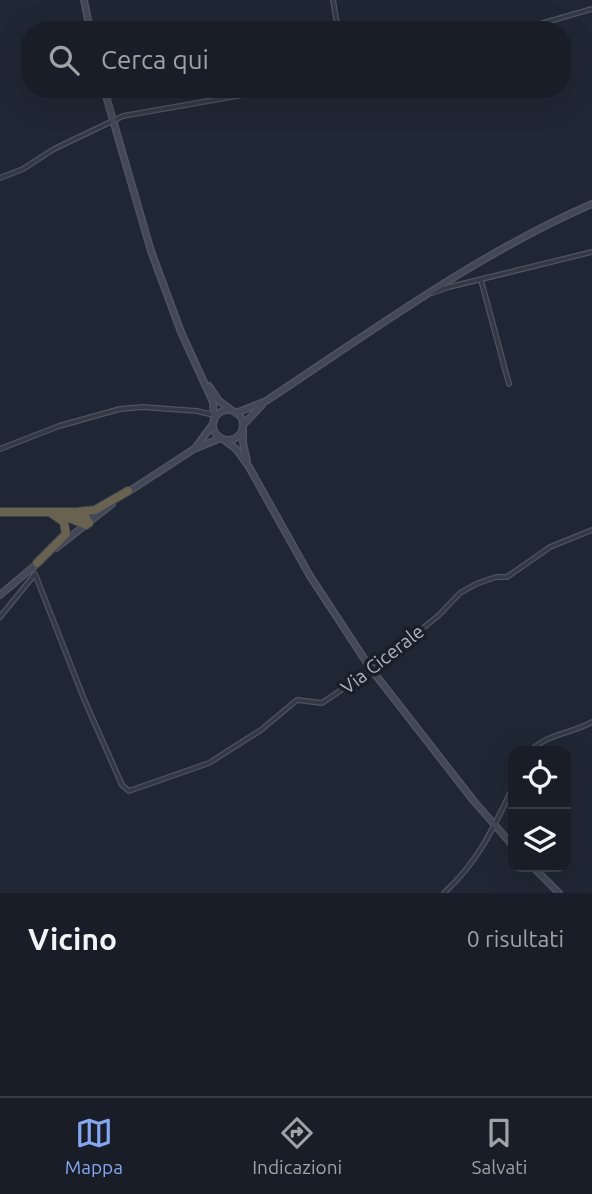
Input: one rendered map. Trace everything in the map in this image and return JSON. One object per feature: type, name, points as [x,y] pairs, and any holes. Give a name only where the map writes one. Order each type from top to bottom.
[{"type":"highway","points":[[0,512],[95,510],[128,491]]},
{"type":"highway","points":[[74,512],[85,516],[88,524]]},
{"type":"highway","points":[[49,513],[88,524]]},
{"type":"highway","points":[[37,563],[66,534],[64,522],[49,513]]},
{"type":"main road","points":[[84,0],[88,21]]},
{"type":"main road","points":[[106,98],[151,251],[181,332],[213,402],[216,432],[236,449],[249,467],[310,576],[371,669],[508,840]]},
{"type":"main road","points":[[0,595],[128,491],[194,449],[222,438],[237,437],[243,426],[266,401],[424,296],[496,250],[592,204]]},
{"type":"main road","points":[[202,378],[219,401],[241,418],[249,467]]},
{"type":"main road","points":[[194,449],[219,413],[266,401]]},
{"type":"main road","points":[[538,872],[559,893]]},
{"type":"street","points":[[333,0],[336,21]]},
{"type":"street","points":[[550,21],[592,9]]},
{"type":"street","points":[[0,178],[23,169],[54,149],[112,121],[135,113],[228,98]]},
{"type":"street","points":[[424,296],[449,287],[592,252]]},
{"type":"street","points":[[481,280],[509,384]]},
{"type":"street","points":[[0,449],[59,426],[120,409],[142,407],[203,412],[214,420]]},
{"type":"street","name":"Via Cicerale","points":[[0,617],[35,574],[84,699],[122,785],[129,791],[209,763],[261,730],[298,700],[322,703],[371,669],[439,615],[460,593],[476,584],[507,577],[550,547],[592,530]]},
{"type":"street","points":[[537,746],[543,741],[592,722]]},
{"type":"street","points":[[444,893],[464,875],[495,826],[508,797]]}]
